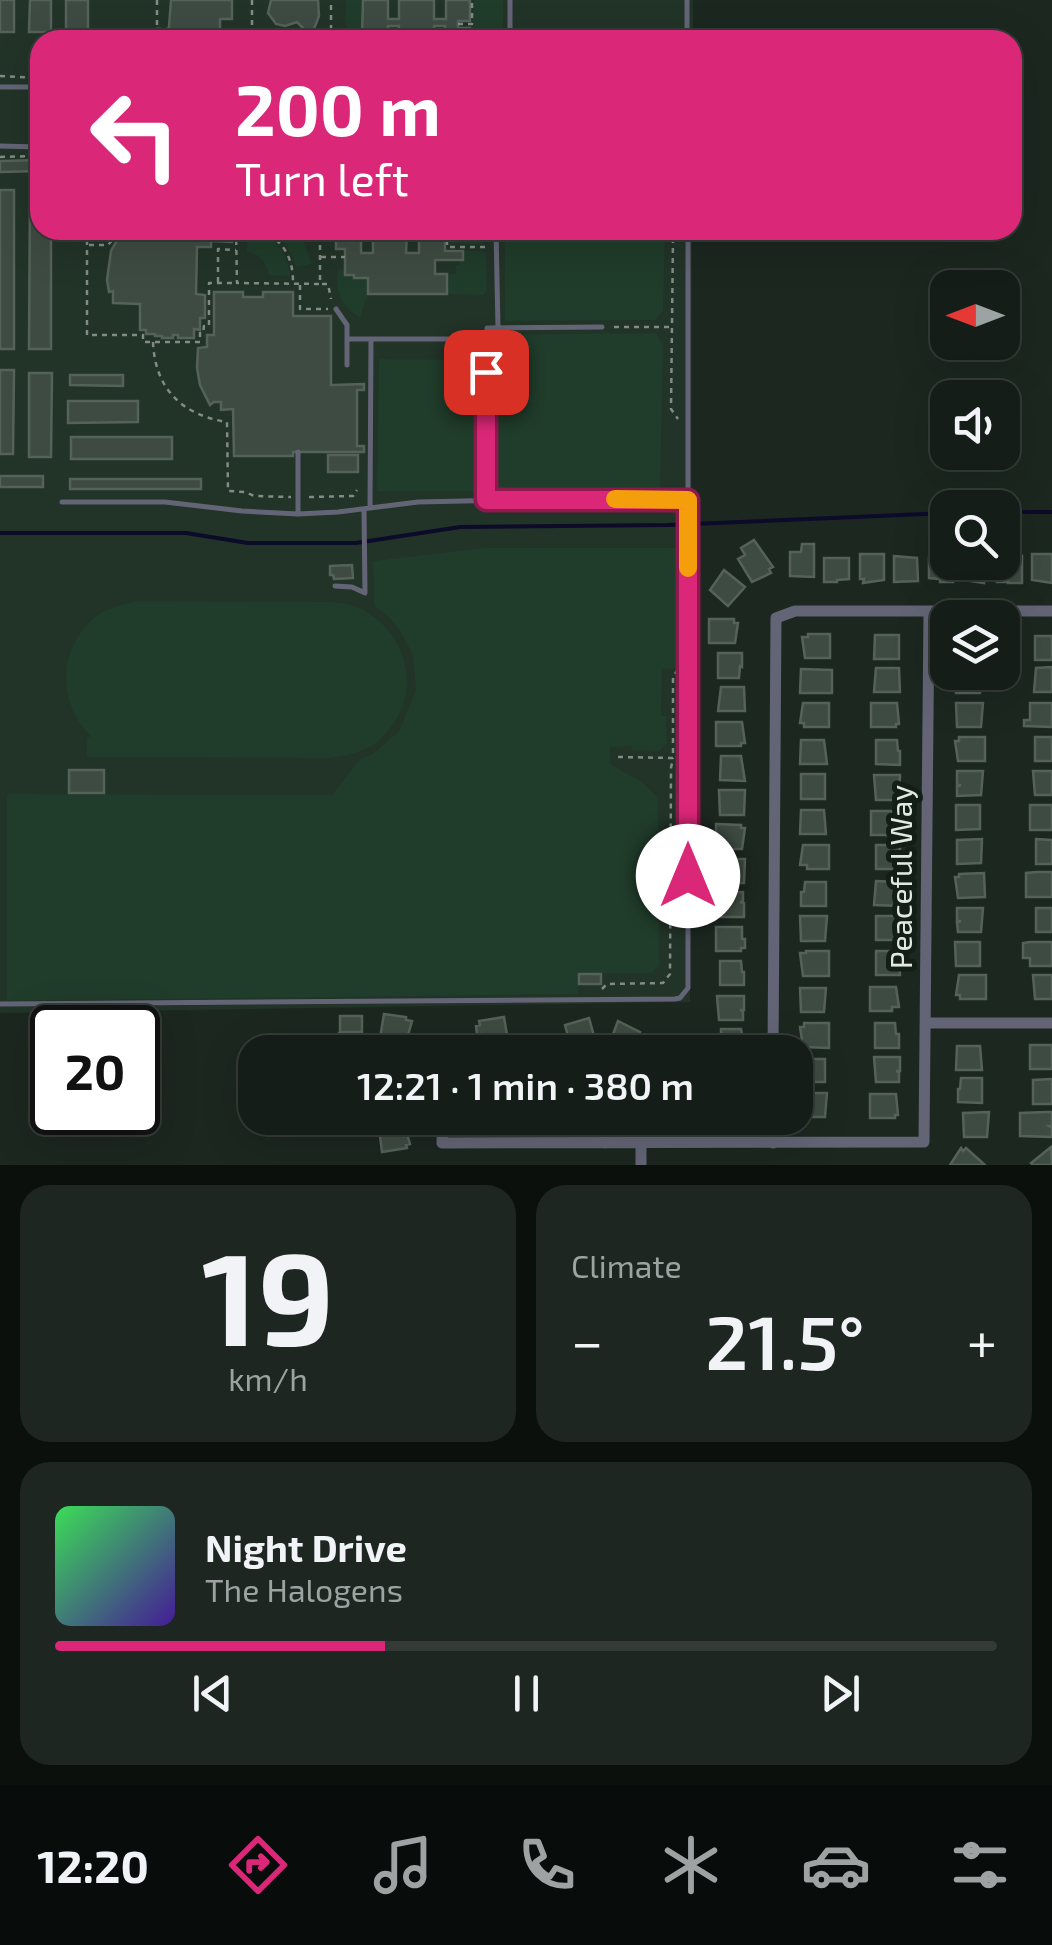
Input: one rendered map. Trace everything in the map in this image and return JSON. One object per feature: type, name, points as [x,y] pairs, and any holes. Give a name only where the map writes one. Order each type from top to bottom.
[{"type":"street","points":[[774,1035],[776,618],[795,611],[1052,611]]},
{"type":"street","name":"Peaceful Way","points":[[773,1143],[924,1142],[929,612]]},
{"type":"street","points":[[926,1024],[1052,1023]]},
{"type":"street","points":[[442,1135],[442,1143],[773,1143],[773,1135]]},
{"type":"street","points":[[604,1135],[604,1143]]},
{"type":"street","points":[[641,1143],[641,1165]]},
{"type":"lane","points":[[510,0],[510,30]]},
{"type":"lane","points":[[687,0],[687,30]]},
{"type":"lane","points":[[0,87],[30,87]]},
{"type":"lane","points":[[0,146],[30,146]]},
{"type":"lane","points":[[496,240],[498,328]]},
{"type":"lane","points":[[0,1004],[680,998],[688,988],[688,240]]},
{"type":"lane","points":[[336,308],[347,324],[347,366]]},
{"type":"lane","points":[[486,500],[486,328],[602,327]]},
{"type":"lane","points":[[347,339],[486,340]]},
{"type":"lane","points":[[334,586],[365,593],[372,339]]},
{"type":"lane","points":[[298,452],[298,514]]},
{"type":"lane","points":[[62,502],[165,502],[242,512],[298,514],[418,502],[688,500]]},
{"type":"path","points":[[157,0],[157,29],[168,29]]},
{"type":"path","points":[[252,0],[252,30]]},
{"type":"path","points":[[331,0],[331,30]]},
{"type":"path","points":[[458,24],[472,24],[472,0]]},
{"type":"path","points":[[0,76],[30,78]]},
{"type":"path","points":[[0,157],[30,155]]},
{"type":"path","points":[[87,240],[87,335],[143,335],[143,342],[200,342],[200,333],[204,326],[209,326],[209,284],[218,283],[328,284],[336,308],[300,309],[300,284]]},
{"type":"path","points":[[87,245],[108,245],[112,240]]},
{"type":"path","points":[[236,240],[237,283]]},
{"type":"path","points":[[276,240],[292,266],[293,284]]},
{"type":"path","points":[[320,240],[320,284]]},
{"type":"path","points":[[447,240],[447,247],[496,248]]},
{"type":"path","points":[[673,240],[671,409],[680,422]]},
{"type":"path","points":[[218,283],[218,249],[236,250]]},
{"type":"path","points":[[320,257],[345,257]]},
{"type":"path","points":[[614,327],[672,326]]},
{"type":"path","points":[[153,342],[158,372],[175,398],[194,413],[227,422],[228,491],[298,497],[353,496],[357,490]]},
{"type":"path","points":[[601,990],[607,984],[662,983],[670,974],[673,676],[680,668]]},
{"type":"path","points":[[618,757],[673,758]]},
{"type":"shaded area","points":[[0,0],[693,0],[693,30],[30,30],[30,240],[692,240],[690,1002],[160,1010],[160,1005],[30,1005],[30,1013],[0,1013]]},
{"type":"shaded area","points":[[346,0],[363,0],[362,30],[350,30],[345,25]]},
{"type":"shaded area","points":[[474,0],[503,0],[503,30],[472,30]]},
{"type":"shaded area","points":[[247,240],[270,240],[286,258],[290,276],[269,275],[262,260],[247,252]]},
{"type":"shaded area","points":[[280,240],[302,240],[312,264],[296,267]]},
{"type":"shaded area","points":[[449,240],[486,240],[483,244],[449,244]]},
{"type":"shaded area","points":[[505,240],[665,240],[663,311],[655,320],[505,321]]},
{"type":"shaded area","points":[[463,251],[486,254],[484,295],[447,294],[447,274],[456,274]]},
{"type":"shaded area","points":[[338,269],[345,269],[345,274],[355,278],[368,278],[368,294],[360,318],[340,297]]},
{"type":"shaded area","points":[[656,333],[663,346],[660,495],[491,494],[493,335]]},
{"type":"shaded area","points":[[379,359],[482,360],[481,491],[377,491]]},
{"type":"shaded area","points":[[483,548],[678,548],[678,668],[662,669],[661,716],[666,716],[667,743],[659,751],[610,747],[610,764],[642,782],[658,798],[659,966],[651,973],[579,974],[578,994],[7,1001],[7,794],[332,795],[360,759],[373,754],[399,731],[416,690],[413,655],[400,631],[375,606],[373,561]]},
{"type":"shaded area","points":[[138,601],[331,602],[354,606],[371,615],[396,641],[407,675],[401,710],[375,744],[331,758],[87,757],[87,738],[91,736],[72,709],[66,677],[68,660],[82,630],[94,618]]},
{"type":"building","points":[[0,0],[14,0],[14,32],[0,32]]},
{"type":"building","points":[[30,0],[51,0],[51,30],[29,32]]},
{"type":"building","points":[[66,0],[88,0],[88,30],[66,30]]},
{"type":"building","points":[[171,0],[232,0],[232,19],[220,19],[220,30],[169,30]]},
{"type":"building","points":[[271,0],[318,0],[319,16],[313,30],[305,30],[297,22],[276,24],[268,13]]},
{"type":"building","points":[[363,0],[388,0],[388,19],[399,19],[399,0],[434,0],[434,19],[446,19],[446,0],[470,0],[470,21],[458,21],[458,28],[470,30],[434,26],[434,30],[399,30],[399,26],[388,26],[388,30],[362,30]]},
{"type":"building","points":[[30,160],[30,171],[0,172],[0,161]]},
{"type":"building","points":[[0,190],[14,190],[14,349],[0,349]]},
{"type":"building","points":[[30,190],[30,240],[51,240],[51,349],[29,349]]},
{"type":"building","points":[[117,240],[232,240],[211,241],[211,247],[197,247],[196,294],[205,295],[205,318],[200,318],[200,330],[194,329],[194,338],[146,334],[146,330],[140,330],[140,304],[113,303],[113,291],[109,292],[107,280],[111,251]]},
{"type":"building","points":[[336,240],[361,240],[361,253],[373,253],[373,240],[407,240],[406,253],[419,253],[419,240],[445,240],[445,251],[463,251],[463,260],[435,260],[435,274],[447,274],[447,294],[368,294],[368,278],[345,275],[345,249],[336,249]]},
{"type":"building","points":[[214,292],[263,297],[263,292],[293,292],[293,316],[331,316],[331,385],[364,384],[364,390],[357,390],[357,446],[364,446],[364,452],[234,456],[233,409],[221,410],[221,402],[210,405],[197,368],[198,348],[207,347],[207,335],[214,335]]},
{"type":"building","points":[[0,370],[14,370],[13,454],[0,454]]},
{"type":"building","points":[[29,373],[52,373],[51,457],[29,457]]},
{"type":"building","points":[[70,375],[123,375],[123,386],[70,385]]},
{"type":"building","points":[[68,401],[138,401],[138,422],[68,423]]},
{"type":"building","points":[[71,437],[172,437],[172,459],[71,459]]},
{"type":"building","points":[[328,455],[358,455],[358,472],[328,472]]},
{"type":"building","points":[[0,476],[43,476],[43,487],[0,487]]},
{"type":"building","points":[[70,479],[201,479],[201,489],[70,489]]},
{"type":"building","points":[[754,540],[773,567],[769,569],[771,573],[752,582],[738,559],[745,555],[741,548]]},
{"type":"building","points":[[802,544],[814,544],[814,577],[790,576],[790,552],[801,552]]},
{"type":"building","points":[[860,554],[884,554],[884,580],[863,583]]},
{"type":"building","points":[[1032,554],[1052,554],[1052,583],[1032,580]]},
{"type":"building","points":[[894,556],[917,558],[918,581],[894,582]]},
{"type":"building","points":[[1022,556],[1022,583],[1008,583],[1020,580]]},
{"type":"building","points":[[824,558],[849,558],[849,579],[824,582]]},
{"type":"building","points":[[352,565],[353,578],[334,579],[330,575],[330,566]]},
{"type":"building","points":[[724,570],[745,587],[728,606],[710,590]]},
{"type":"building","points":[[709,619],[734,619],[738,623],[735,643],[709,643]]},
{"type":"building","points":[[830,634],[830,658],[805,658],[802,637]]},
{"type":"building","points":[[875,635],[899,635],[899,659],[874,659]]},
{"type":"building","points":[[1035,636],[1052,636],[1052,660],[1035,660]]},
{"type":"building","points":[[718,653],[742,653],[739,678],[718,678]]},
{"type":"building","points":[[1052,667],[1052,692],[1034,692],[1036,668]]},
{"type":"building","points":[[876,668],[899,668],[900,692],[874,692]]},
{"type":"building","points":[[801,669],[832,670],[832,693],[800,693]]},
{"type":"building","points":[[721,687],[744,687],[745,711],[718,711]]},
{"type":"building","points":[[956,690],[980,690],[980,693]]},
{"type":"building","points":[[803,703],[829,703],[829,727],[804,727],[800,723]]},
{"type":"building","points":[[871,703],[897,703],[899,724],[871,727]]},
{"type":"building","points":[[956,703],[983,703],[981,727],[957,727]]},
{"type":"building","points":[[1030,703],[1052,703],[1052,727],[1024,726],[1024,720],[1030,720]]},
{"type":"building","points":[[716,722],[742,722],[745,743],[716,746]]},
{"type":"building","points":[[959,737],[985,737],[985,761],[958,761],[955,741]]},
{"type":"building","points":[[1035,737],[1052,737],[1052,761],[1035,761]]},
{"type":"building","points":[[801,740],[824,740],[827,764],[800,764]]},
{"type":"building","points":[[876,740],[897,740],[900,765],[876,764]]},
{"type":"building","points":[[721,756],[741,756],[745,781],[720,780]]},
{"type":"building","points":[[69,770],[104,770],[104,793],[69,793]]},
{"type":"building","points":[[957,771],[983,771],[981,795],[957,796],[957,787],[961,785],[957,785]]},
{"type":"building","points":[[1033,771],[1052,771],[1052,795],[1035,795]]},
{"type":"building","points":[[801,774],[825,774],[825,799],[801,799]]},
{"type":"building","points":[[874,775],[900,775],[899,800],[876,800]]},
{"type":"building","points":[[719,790],[745,790],[744,815],[720,815]]},
{"type":"building","points":[[956,805],[980,805],[980,829],[956,830]]},
{"type":"building","points":[[1030,805],[1052,805],[1052,830],[1030,830]]},
{"type":"building","points":[[801,810],[824,810],[826,834],[800,834]]},
{"type":"building","points":[[871,811],[900,814],[897,835],[871,835]]},
{"type":"building","points":[[716,824],[745,828],[742,849],[716,849]]},
{"type":"building","points":[[982,839],[981,863],[957,864],[957,840]]},
{"type":"building","points":[[1036,839],[1052,840],[1052,864],[1036,864]]},
{"type":"building","points":[[803,845],[829,845],[829,869],[807,869],[807,865],[800,865]]},
{"type":"building","points":[[876,845],[900,845],[896,869],[876,869]]},
{"type":"building","points":[[720,859],[745,859],[744,883],[715,883],[715,864],[720,864]]},
{"type":"building","points":[[1052,872],[1052,897],[1026,897],[1026,873]]},
{"type":"building","points":[[984,873],[985,897],[958,898],[955,877]]},
{"type":"building","points":[[876,881],[899,882],[900,906],[874,905]]},
{"type":"building","points":[[805,882],[826,882],[826,906],[801,906]]},
{"type":"building","points":[[743,892],[740,902],[744,903],[744,917],[717,917],[720,893]]},
{"type":"building","points":[[657,894],[668,894],[668,917],[657,917]]},
{"type":"building","points":[[957,908],[983,908],[981,932],[958,932],[957,923],[961,921],[957,921]]},
{"type":"building","points":[[1036,908],[1052,908],[1052,932],[1036,932]]},
{"type":"building","points":[[800,916],[827,916],[825,941],[801,941]]},
{"type":"building","points":[[876,916],[900,916],[897,940],[876,940]]},
{"type":"building","points":[[716,927],[742,927],[745,948],[716,951]]},
{"type":"building","points":[[955,942],[980,942],[980,966],[956,966]]},
{"type":"building","points":[[1052,942],[1052,966],[1030,966],[1030,958],[1023,958],[1023,943]]},
{"type":"building","points":[[829,951],[829,976],[803,976],[800,953]]},
{"type":"building","points":[[876,951],[899,951],[900,975],[876,975]]},
{"type":"building","points":[[720,961],[741,961],[744,985],[720,985]]},
{"type":"building","points":[[579,974],[601,974],[601,984],[579,984]]},
{"type":"building","points":[[959,975],[986,975],[986,999],[960,999],[956,995]]},
{"type":"building","points":[[1033,975],[1052,975],[1052,999],[1035,999]]},
{"type":"building","points":[[870,987],[896,987],[899,1007],[892,1007],[892,1011],[870,1011]]},
{"type":"building","points":[[800,988],[826,988],[824,1012],[801,1012]]},
{"type":"building","points":[[717,996],[744,996],[744,1010],[740,1010],[743,1020],[719,1020]]},
{"type":"building","points":[[384,1014],[412,1021],[408,1035],[380,1035]]},
{"type":"building","points":[[340,1016],[362,1016],[362,1032],[340,1032]]},
{"type":"building","points":[[504,1017],[507,1035],[477,1035],[479,1021]]},
{"type":"building","points":[[589,1018],[594,1035],[568,1035],[565,1025]]},
{"type":"building","points":[[618,1021],[640,1032],[639,1035],[613,1035]]},
{"type":"building","points":[[804,1023],[829,1023],[829,1048],[813,1047],[813,1035],[801,1035],[800,1027]]},
{"type":"building","points":[[875,1023],[895,1023],[899,1048],[875,1048]]},
{"type":"building","points":[[721,1029],[741,1029],[742,1035],[721,1035]]},
{"type":"building","points":[[1030,1045],[1052,1045],[1052,1069],[1030,1069]]},
{"type":"building","points":[[957,1046],[980,1046],[982,1070],[956,1070]]},
{"type":"building","points":[[874,1057],[900,1057],[900,1071],[896,1071],[899,1082],[876,1082]]},
{"type":"building","points":[[813,1059],[825,1059],[825,1082],[813,1082]]},
{"type":"building","points":[[961,1078],[982,1078],[982,1103],[958,1102]]},
{"type":"building","points":[[1052,1079],[1052,1104],[1033,1104],[1033,1080]]},
{"type":"building","points":[[813,1093],[827,1093],[825,1117],[813,1117]]},
{"type":"building","points":[[870,1094],[896,1094],[898,1115],[870,1118]]},
{"type":"building","points":[[989,1112],[987,1137],[964,1137],[963,1113]]},
{"type":"building","points":[[1052,1112],[1052,1137],[1020,1136],[1020,1113]]},
{"type":"building","points":[[380,1135],[407,1135],[407,1148],[382,1152]]},
{"type":"building","points":[[1051,1147],[1052,1165],[1031,1163]]},
{"type":"building","points":[[961,1148],[966,1148],[985,1165],[950,1165]]},
{"type":"waterway","points":[[1020,512],[1052,512]]},
{"type":"waterway","points":[[0,533],[186,533],[248,543],[356,543],[460,527],[668,525],[930,514]]},
{"type":"slow traffic","points":[[615,499],[688,500],[688,568]]},
{"type":"route","points":[[486,372],[486,500],[688,500],[688,876]]}]
